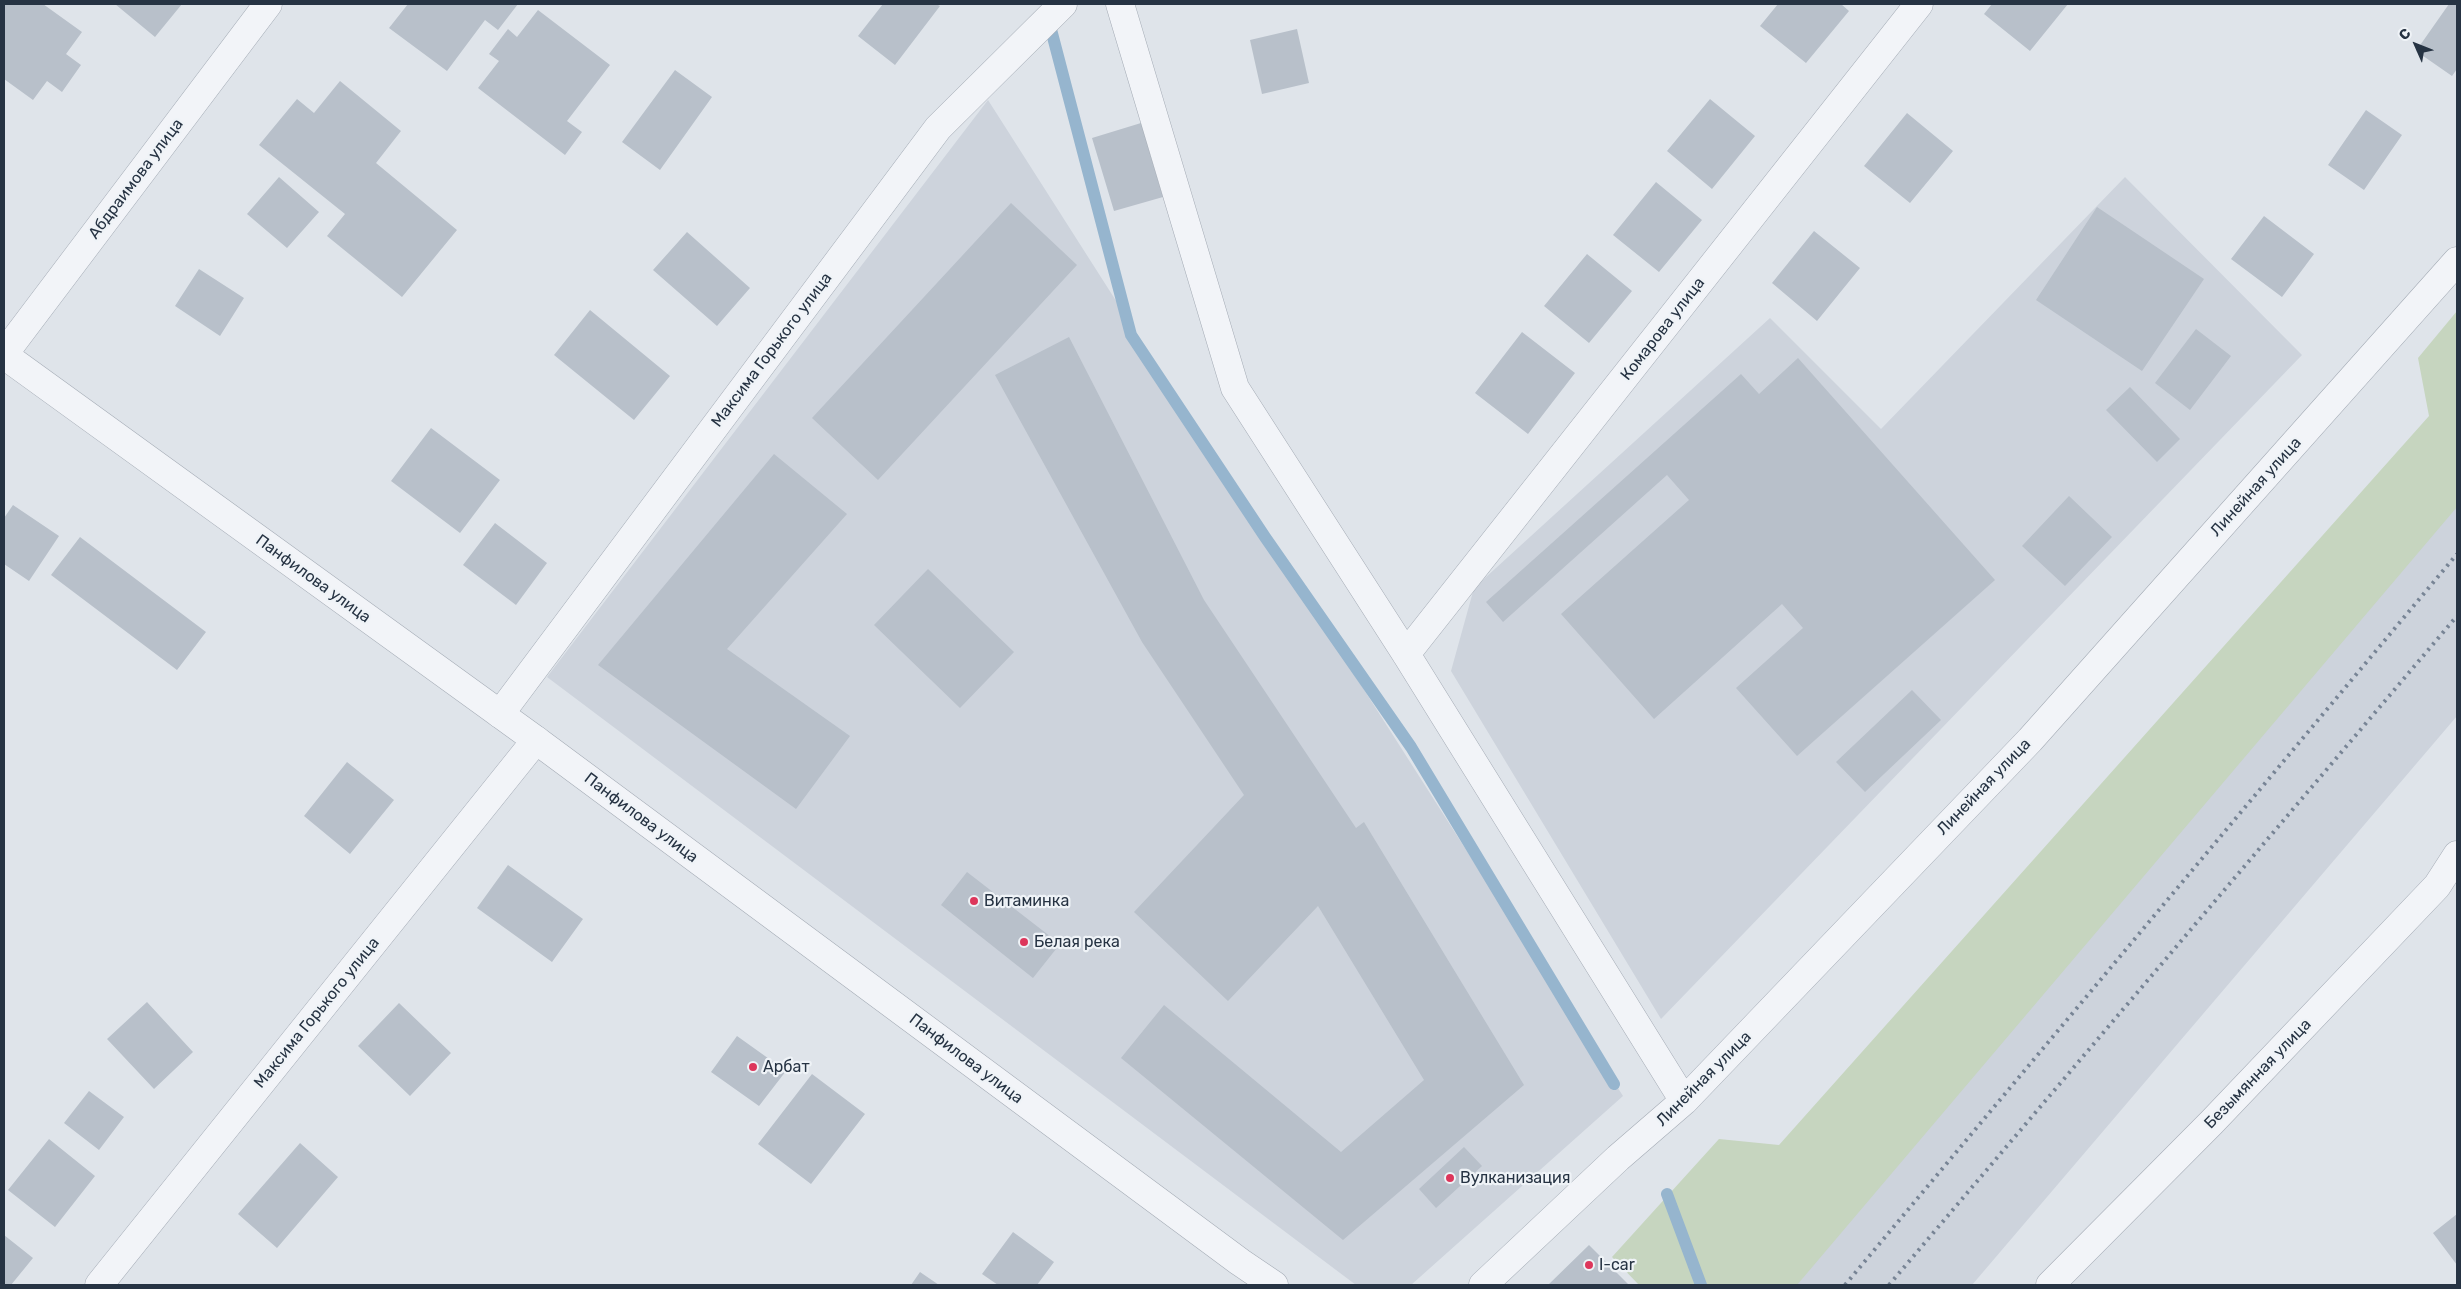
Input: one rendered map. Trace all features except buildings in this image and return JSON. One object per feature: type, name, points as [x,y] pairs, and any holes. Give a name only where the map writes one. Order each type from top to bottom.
[{"type":"street","name":"Абдраимова улица","points":[[4,354],[268,4]]},
{"type":"street","name":"Максима Горького улица","points":[[500,714],[938,128],[1063,4]]},
{"type":"street","points":[[1120,4],[1235,388],[1406,654],[1684,1102]]},
{"type":"street","name":"Комарова улица","points":[[1406,654],[1919,4]]},
{"type":"street","name":"Линейная улица","points":[[1483,1285],[1618,1158],[1684,1102],[2030,740],[2457,261]]},
{"type":"street","name":"Панфилова улица","points":[[4,354],[536,740],[1224,1250],[1274,1285]]},
{"type":"street","name":"Максима Горького улица","points":[[99,1285],[536,740]]},
{"type":"street","name":"Безымянная улица","points":[[2050,1285],[2212,1122],[2437,886],[2457,855]]},
{"type":"shaded area","points":[[988,100],[1623,1096],[1411,1285],[1356,1285],[547,677]]},
{"type":"shaded area","points":[[2125,177],[2302,355],[1661,1019],[1451,671],[1474,588],[1770,318],[1881,429]]},
{"type":"shaded area","points":[[2457,474],[2457,716],[1972,1285],[1769,1285]]},
{"type":"green space","points":[[2457,311],[2457,507],[1797,1285],[1639,1285],[1612,1257],[1719,1139],[1779,1145],[2429,416],[2418,358]]},
{"type":"waterway","points":[[1048,18],[1131,335],[1265,537],[1411,747],[1614,1084]]},
{"type":"waterway","points":[[1667,1194],[1701,1285]]},
{"type":"railway","points":[[1845,1285],[2457,554]]},
{"type":"railway","points":[[1889,1285],[2457,616]]},
{"type":"place","name":"Витаминка","points":[[974,901]]},
{"type":"place","name":"Белая река","points":[[1024,942]]},
{"type":"place","name":"Арбат","points":[[753,1067]]},
{"type":"place","name":"Вулканизация","points":[[1450,1178]]},
{"type":"place","name":"I-car","points":[[1589,1265]]}]
